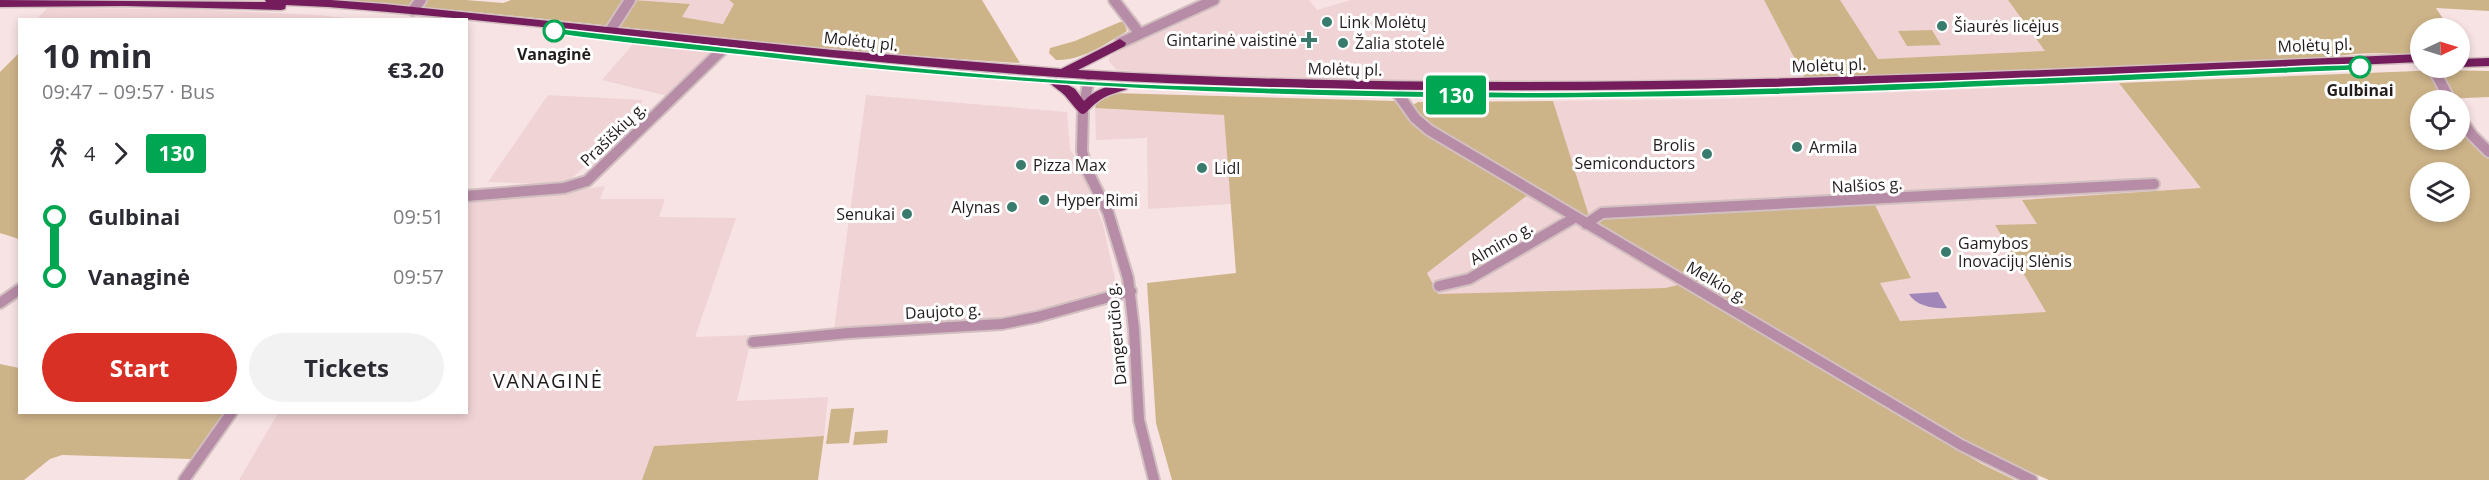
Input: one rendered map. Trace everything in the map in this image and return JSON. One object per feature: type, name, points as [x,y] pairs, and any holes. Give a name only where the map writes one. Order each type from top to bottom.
[{"type":"highway","name":"Molėtų pl.","points":[[271,0],[412,11],[1059,79]]},
{"type":"highway","name":"Molėtų pl.","points":[[0,3],[199,3],[412,11],[441,18]]},
{"type":"highway","name":"Molėtų pl.","points":[[468,21],[896,69],[1091,81],[1347,86],[1661,87],[2410,58]]},
{"type":"highway","points":[[1103,56],[1106,64],[1123,81],[1096,96],[1083,110],[1059,79],[1072,69],[1103,56],[1120,43]]},
{"type":"highway","points":[[2470,56],[2489,55]]},
{"type":"highway","points":[[1091,81],[1103,56]]},
{"type":"highway","points":[[2470,63],[2489,62]]},
{"type":"highway","name":"Molėtų pl.","points":[[1123,81],[1398,94],[1578,95],[1727,92],[2410,65]]},
{"type":"street","points":[[610,31],[630,0]]},
{"type":"street","points":[[1114,0],[1140,34]]},
{"type":"street","points":[[1120,43],[1214,0]]},
{"type":"street","name":"Prašiškių g.","points":[[468,196],[564,188],[587,181],[723,49]]},
{"type":"street","name":"Dangeručio g.","points":[[1091,81],[1083,110],[1083,159],[1111,220],[1131,291],[1139,420],[1154,480]]},
{"type":"street","name":"Melkio g.","points":[[1398,94],[1415,118],[1429,130],[1574,218],[1961,445],[2032,480]]},
{"type":"street","points":[[2470,132],[2489,152]]},
{"type":"street","name":"Nalšios g.","points":[[1586,224],[1602,213],[2154,184]]},
{"type":"street","name":"Almino g.","points":[[1439,286],[1469,279],[1574,218]]},
{"type":"street","points":[[0,303],[18,290]]},
{"type":"street","name":"Daujoto g.","points":[[753,342],[838,334],[1002,324],[1037,317],[1131,291]]},
{"type":"street","points":[[184,480],[231,414]]},
{"type":"shaded area","points":[[337,0],[466,0],[503,3],[511,0],[634,0],[690,4],[682,17],[723,24],[734,4],[729,0],[982,0],[1020,63],[849,50]]},
{"type":"shaded area","points":[[634,0],[729,0],[734,4],[724,24],[682,17],[690,4]]},
{"type":"shaded area","points":[[1221,0],[1309,0],[1317,10],[1351,0],[1764,0],[1805,78],[1654,84],[1274,81],[1117,70],[1109,62],[1109,57],[1122,47],[1175,26]]},
{"type":"shaded area","points":[[1764,0],[1840,0],[1878,59],[2045,51],[2008,0],[2489,0],[2489,11],[2436,8],[2442,18],[2410,18],[2410,54],[2364,53],[2331,58],[1805,78]]},
{"type":"shaded area","name":"Šiaurės licėjus","points":[[1840,0],[2008,0],[2046,51],[1877,59]]},
{"type":"shaded area","points":[[47,8],[189,9],[348,18],[38,18]]},
{"type":"shaded area","points":[[1124,22],[1127,31],[1084,55],[1056,60],[1049,53],[1050,48],[1075,41]]},
{"type":"shaded area","points":[[1932,30],[1941,45],[1907,46],[1898,31]]},
{"type":"shaded area","points":[[633,44],[713,53],[671,97],[602,80]]},
{"type":"shaded area","points":[[18,54],[18,239],[0,233],[0,72]]},
{"type":"shaded area","points":[[2410,71],[2410,78],[2470,78],[2470,71],[2489,71],[2489,97],[2470,98],[2470,90],[2410,90],[2410,150],[2470,150],[2470,132],[2489,150],[2489,480],[2049,480],[1981,451],[1604,229],[1588,216],[1580,215],[1431,128],[1411,106],[1418,102],[1553,101],[1589,216],[1875,205],[1911,278],[1880,283],[1900,321],[2046,312],[1995,225],[2037,224],[2022,200],[2201,188],[2119,83]]},
{"type":"shaded area","points":[[2119,83],[2202,189],[2023,200],[2037,224],[1995,226],[2047,312],[1899,321],[1879,283],[1911,277],[1875,205],[1588,216],[1553,101],[1727,99]]},
{"type":"shaded area","points":[[1112,93],[1395,101],[1415,125],[1529,194],[1427,273],[1438,294],[1665,288],[1682,284],[1980,463],[2015,480],[1172,480],[1156,423],[1147,283],[1236,273],[1224,115],[1095,108],[1098,99]]},
{"type":"shaded area","points":[[548,95],[643,100],[626,128],[570,180],[539,184],[488,182]]},
{"type":"shaded area","points":[[866,95],[1067,112],[1070,149],[1077,160],[1103,224],[1117,288],[1011,318],[834,329]]},
{"type":"shaded area","points":[[1095,108],[1224,114],[1231,204],[1148,209],[1147,138],[1096,140]]},
{"type":"shaded area","points":[[605,186],[600,199],[665,199],[659,217],[736,218],[695,337],[752,335],[737,401],[828,397],[824,436],[654,446],[642,480],[239,480],[277,414],[468,414],[468,201]]},
{"type":"shaded area","points":[[1529,194],[1682,284],[1665,288],[1438,295],[1427,273]]},
{"type":"shaded area","points":[[1938,292],[1947,308],[1926,306],[1909,294]]},
{"type":"shaded area","points":[[0,364],[18,368],[18,414],[224,414],[192,459],[62,455],[50,459],[24,480],[0,480]]},
{"type":"shaded area","points":[[854,408],[849,443],[826,444],[831,409]]},
{"type":"shaded area","points":[[888,430],[887,443],[853,445],[855,432]]},
{"type":"shaded area","points":[[824,436],[818,480],[642,480],[654,446]]},
{"type":"bus line","name":"130","points":[[554,31],[896,69],[1056,82],[1165,88],[1398,94],[1578,95],[1727,92],[2360,67]]},
{"type":"place","name":"Link Molėtų","points":[[1327,22]]},
{"type":"place","name":"Šiaurės licėjus","points":[[1942,26]]},
{"type":"place","name":"Vanaginė","points":[[554,31]]},
{"type":"place","name":"Gintarinė vaistinė","points":[[1309,40]]},
{"type":"place","name":"Žalia stotelė","points":[[1343,43]]},
{"type":"place","name":"Gulbinai","points":[[2360,67]]},
{"type":"place","name":"Armila","points":[[1797,147]]},
{"type":"place","name":"Brolis Semiconductors","points":[[1707,154]]},
{"type":"place","name":"Pizza Max","points":[[1021,165]]},
{"type":"place","name":"Lidl","points":[[1202,168]]},
{"type":"place","name":"Hyper Rimi","points":[[1044,200]]},
{"type":"place","name":"Alynas","points":[[1012,207]]},
{"type":"place","name":"Senukai","points":[[907,214]]},
{"type":"place","name":"Gamybos Inovacijų Slėnis","points":[[1946,252]]},
{"type":"district","name":"VANAGINĖ","points":[[548,380]]}]
